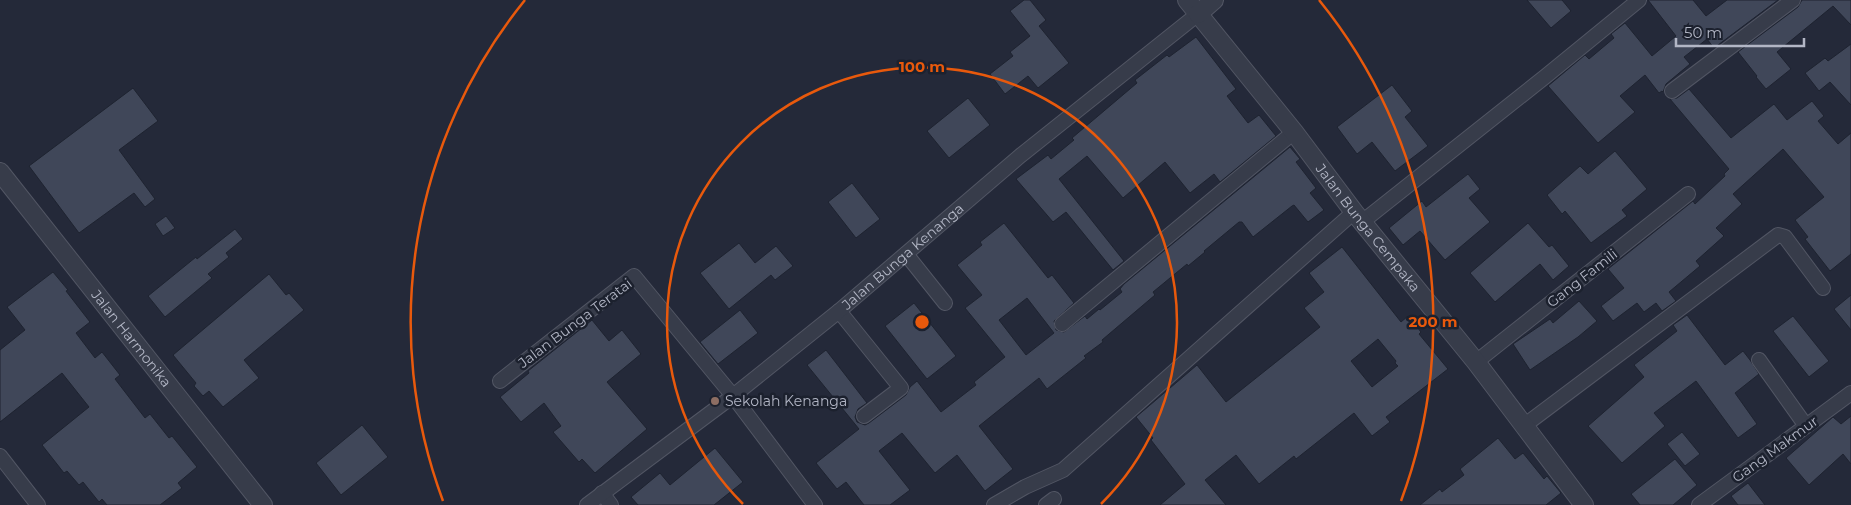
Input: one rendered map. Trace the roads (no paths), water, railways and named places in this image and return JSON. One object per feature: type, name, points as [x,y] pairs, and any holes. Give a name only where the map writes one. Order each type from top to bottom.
[{"type":"street","name":"Jalan Bunga Kenanga","points":[[587,505],[733,396],[838,312],[1192,7],[1214,0]]},
{"type":"street","points":[[994,505],[1025,487],[1063,470],[1358,217],[1538,82],[1639,0]]},
{"type":"street","points":[[1672,91],[1794,0]]},
{"type":"street","name":"Jalan Bunga Cempaka","points":[[1192,7],[1294,132],[1358,217],[1476,362],[1525,425],[1578,503]]},
{"type":"street","points":[[1062,324],[1294,132]]},
{"type":"street","name":"Jalan Harmonika","points":[[0,172],[263,505]]},
{"type":"street","name":"Gang Famili","points":[[1476,362],[1688,194]]},
{"type":"street","points":[[1525,425],[1778,234],[1785,237],[1823,288]]},
{"type":"street","points":[[906,254],[945,303]]},
{"type":"street","name":"Jalan Bunga Teratai","points":[[500,381],[634,276],[733,396],[815,505]]},
{"type":"street","points":[[838,312],[901,388],[864,416]]},
{"type":"street","points":[[1759,360],[1806,426]]},
{"type":"street","name":"Gang Makmur","points":[[1699,505],[1851,393]]},
{"type":"street","points":[[0,456],[38,505]]},
{"type":"street","points":[[602,493],[611,505]]},
{"type":"place","name":"Sekolah Kenanga","points":[[715,401]]}]
